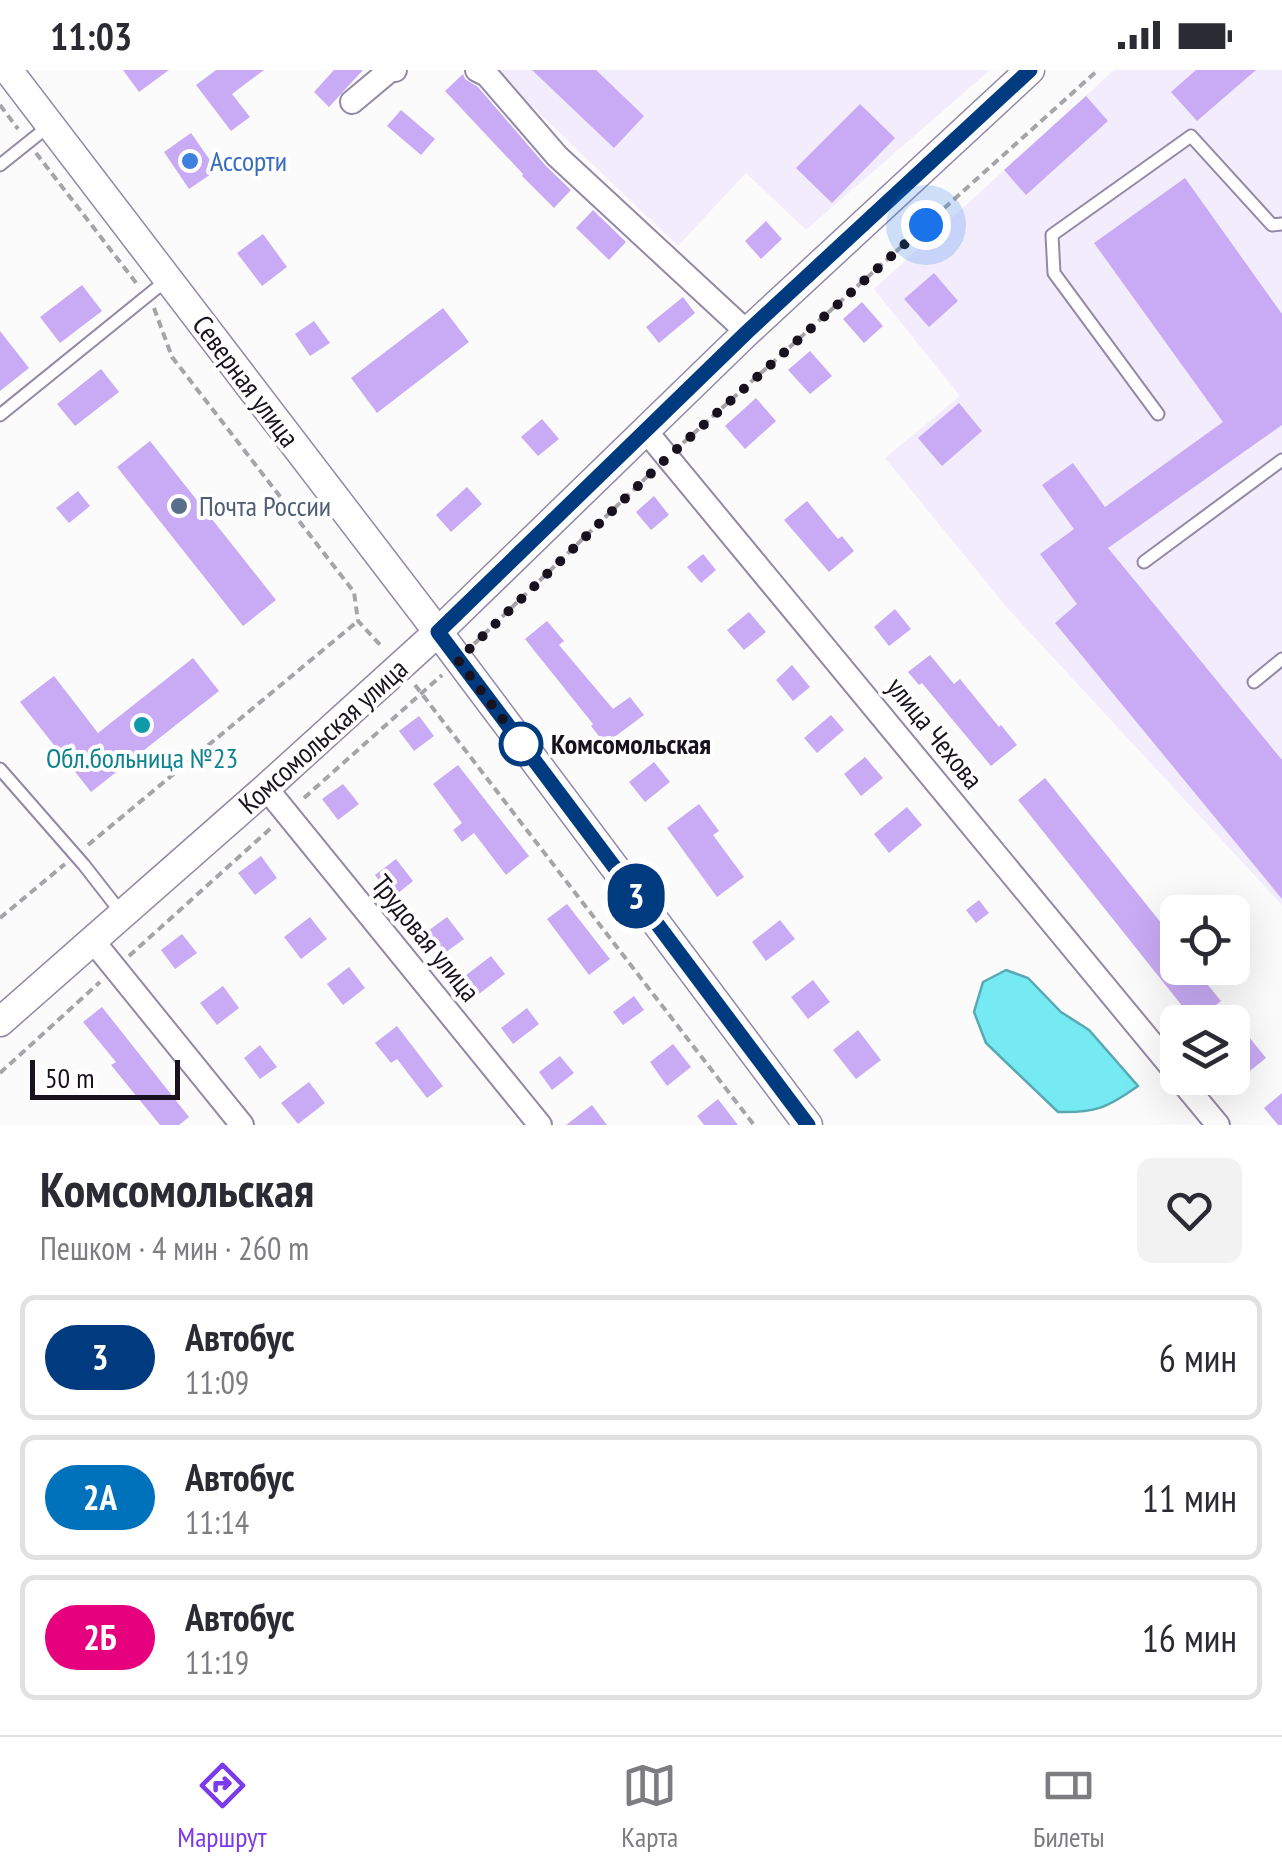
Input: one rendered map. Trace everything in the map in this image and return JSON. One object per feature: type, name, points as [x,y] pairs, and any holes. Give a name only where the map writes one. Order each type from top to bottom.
[{"type":"street","name":"Северная улица","points":[[8,70],[39,134],[157,287],[438,632],[808,1125]]},
{"type":"street","points":[[352,102],[395,70]]},
{"type":"street","points":[[476,70],[488,75],[558,156],[747,332]]},
{"type":"street","name":"Комсомольская улица","points":[[0,1022],[438,632],[747,332],[1030,70]]},
{"type":"street","name":"улица Чехова","points":[[645,430],[1160,1054]]},
{"type":"street","name":"Трудовая улица","points":[[266,788],[540,1125]]},
{"type":"street","points":[[93,941],[242,1125]]},
{"type":"street","name":"улица Чехова","points":[[1194,1095],[1218,1125]]},
{"type":"lane","points":[[0,165],[39,134]]},
{"type":"lane","points":[[1158,414],[1054,272],[1052,235],[1191,136],[1272,225],[1282,224]]},
{"type":"lane","points":[[0,415],[157,287]]},
{"type":"lane","points":[[1144,562],[1282,460]]},
{"type":"lane","points":[[1254,682],[1282,658]]},
{"type":"lane","points":[[0,769],[123,915]]},
{"type":"path","points":[[0,1074],[458,660],[668,457],[1098,70]]},
{"type":"path","points":[[0,105],[39,134],[157,287],[152,303],[172,357],[354,592],[358,621],[400,666],[754,1125]]},
{"type":"path","points":[[0,918],[358,621]]},
{"type":"shaded area","points":[[494,70],[990,70],[806,230],[746,173],[678,246]]},
{"type":"shaded area","points":[[1114,70],[1282,70],[1282,905],[1009,610],[885,458],[960,396],[874,289]]},
{"type":"water","points":[[1006,970],[1028,978],[1061,1012],[1089,1030],[1138,1086],[1100,1108],[1058,1112],[986,1043],[974,1012],[983,982]]},
{"type":"building","points":[[123,70],[169,70],[139,92]]},
{"type":"building","points":[[216,70],[264,70],[232,94],[250,117],[231,131],[196,85]]},
{"type":"building","points":[[334,70],[363,70],[329,107],[314,92]]},
{"type":"building","points":[[532,70],[596,70],[644,116],[614,148]]},
{"type":"building","points":[[1196,70],[1256,70],[1197,121],[1171,92]]},
{"type":"building","points":[[463,74],[571,190],[554,208],[445,91]]},
{"type":"building","points":[[1086,96],[1108,121],[1026,195],[1004,170]]},
{"type":"building","points":[[860,104],[895,138],[832,203],[796,168]]},
{"type":"building","points":[[401,110],[435,139],[421,155],[387,126]]},
{"type":"building","name":"Ассорти","points":[[191,133],[217,170],[189,189],[164,152]]},
{"type":"building","points":[[1185,178],[1282,314],[1282,425],[1108,548],[1282,760],[1282,899],[1055,623],[1077,604],[1040,554],[1074,529],[1042,485],[1073,463],[1105,507],[1223,422],[1094,243]]},
{"type":"building","points":[[593,210],[626,242],[609,260],[576,228]]},
{"type":"building","points":[[766,221],[782,239],[761,259],[745,241]]},
{"type":"building","points":[[263,234],[287,267],[262,286],[237,253]]},
{"type":"building","points":[[934,273],[958,301],[929,327],[904,299]]},
{"type":"building","points":[[82,285],[102,311],[60,343],[40,317]]},
{"type":"building","points":[[683,297],[695,313],[659,343],[646,327]]},
{"type":"building","points":[[862,302],[883,326],[864,343],[843,319]]},
{"type":"building","points":[[443,308],[469,342],[377,413],[351,378]]},
{"type":"building","points":[[314,321],[330,343],[310,356],[295,334]]},
{"type":"building","points":[[0,331],[29,368],[0,391]]},
{"type":"building","points":[[810,351],[832,376],[810,394],[788,370]]},
{"type":"building","points":[[101,369],[119,392],[75,426],[57,404]]},
{"type":"building","points":[[756,398],[776,421],[745,449],[725,426]]},
{"type":"building","points":[[959,403],[982,431],[942,466],[918,438]]},
{"type":"building","points":[[542,419],[559,439],[538,456],[521,437]]},
{"type":"building","points":[[150,441],[276,600],[243,626],[117,467]]},
{"type":"building","points":[[467,487],[482,504],[451,532],[436,515]]},
{"type":"building","points":[[78,491],[90,506],[69,523],[56,508]]},
{"type":"building","points":[[654,496],[669,515],[651,530],[636,512]]},
{"type":"building","points":[[807,501],[838,539],[842,536],[854,551],[829,572],[784,520]]},
{"type":"building","points":[[703,554],[716,570],[701,583],[687,567]]},
{"type":"building","points":[[895,609],[911,629],[889,646],[874,627]]},
{"type":"building","points":[[749,612],[766,632],[744,650],[727,630]]},
{"type":"building","points":[[547,621],[564,641],[559,645],[613,709],[630,697],[644,715],[605,744],[525,639]]},
{"type":"building","points":[[930,655],[954,684],[960,679],[1017,745],[991,766],[922,683],[919,685],[908,672]]},
{"type":"building","name":"Обл.больница №23","points":[[193,658],[219,691],[91,792],[20,702],[54,676],[98,733]]},
{"type":"building","points":[[792,665],[810,687],[793,701],[776,680]]},
{"type":"building","points":[[831,715],[844,730],[817,753],[804,738]]},
{"type":"building","points":[[419,716],[434,736],[414,751],[399,731]]},
{"type":"building","points":[[865,757],[883,778],[861,796],[844,774]]},
{"type":"building","points":[[654,762],[670,782],[645,802],[629,782]]},
{"type":"building","points":[[458,765],[529,856],[506,875],[474,833],[462,842],[453,830],[462,823],[433,784]]},
{"type":"building","points":[[1045,778],[1160,922],[1160,978],[1018,800]]},
{"type":"building","points":[[343,784],[359,804],[338,820],[322,799]]},
{"type":"building","points":[[699,804],[719,831],[713,835],[744,877],[717,897],[667,828]]},
{"type":"building","points":[[907,807],[922,825],[889,853],[874,834]]},
{"type":"building","points":[[261,856],[277,878],[255,895],[238,873]]},
{"type":"building","points":[[396,859],[413,881],[392,898],[375,875]]},
{"type":"building","points":[[979,900],[989,913],[976,923],[966,910]]},
{"type":"building","points":[[567,904],[610,959],[589,975],[547,919]]},
{"type":"building","points":[[310,917],[327,939],[301,959],[284,937]]},
{"type":"building","points":[[447,917],[464,939],[442,955],[425,933]]},
{"type":"building","points":[[780,920],[795,939],[766,961],[752,942]]},
{"type":"building","points":[[182,934],[197,953],[175,969],[161,950]]},
{"type":"building","points":[[491,956],[505,974],[475,997],[461,979]]},
{"type":"building","points":[[349,967],[365,988],[343,1005],[327,984]]},
{"type":"building","points":[[813,980],[830,1002],[808,1019],[791,997]]},
{"type":"building","points":[[1166,985],[1208,985],[1221,1001],[1216,1005],[1181,1005]]},
{"type":"building","points":[[223,986],[239,1008],[217,1025],[200,1003]]},
{"type":"building","points":[[634,996],[644,1010],[623,1025],[613,1012]]},
{"type":"building","points":[[102,1007],[189,1117],[179,1125],[160,1125],[111,1065],[116,1062],[83,1022]]},
{"type":"building","points":[[527,1008],[539,1024],[513,1044],[501,1028]]},
{"type":"building","points":[[397,1026],[443,1086],[427,1098],[397,1059],[391,1063],[375,1043]]},
{"type":"building","points":[[858,1030],[881,1060],[856,1079],[833,1050]]},
{"type":"building","points":[[1250,1038],[1266,1058],[1250,1071]]},
{"type":"building","points":[[673,1044],[691,1067],[667,1086],[650,1062]]},
{"type":"building","points":[[260,1045],[277,1067],[260,1079],[244,1058]]},
{"type":"building","points":[[560,1056],[574,1073],[552,1090],[539,1072]]},
{"type":"building","points":[[309,1082],[325,1103],[298,1124],[281,1103]]},
{"type":"building","points":[[1282,1093],[1282,1125],[1278,1125],[1264,1108]]},
{"type":"building","points":[[718,1099],[738,1125],[704,1125],[697,1116]]},
{"type":"building","points":[[592,1105],[607,1125],[566,1125]]},
{"type":"bus line","name":"3","points":[[808,1125],[438,632],[747,332],[1030,70]]},
{"type":"place","name":"Ассорти","points":[[190,161]]},
{"type":"place","name":"Почта России","points":[[179,506]]},
{"type":"place","name":"Обл.больница №23","points":[[142,725]]},
{"type":"place","name":"Комсомольская","points":[[521,744]]},
{"type":"route","points":[[521,744],[528,753],[458,660],[668,457],[926,225]]}]
